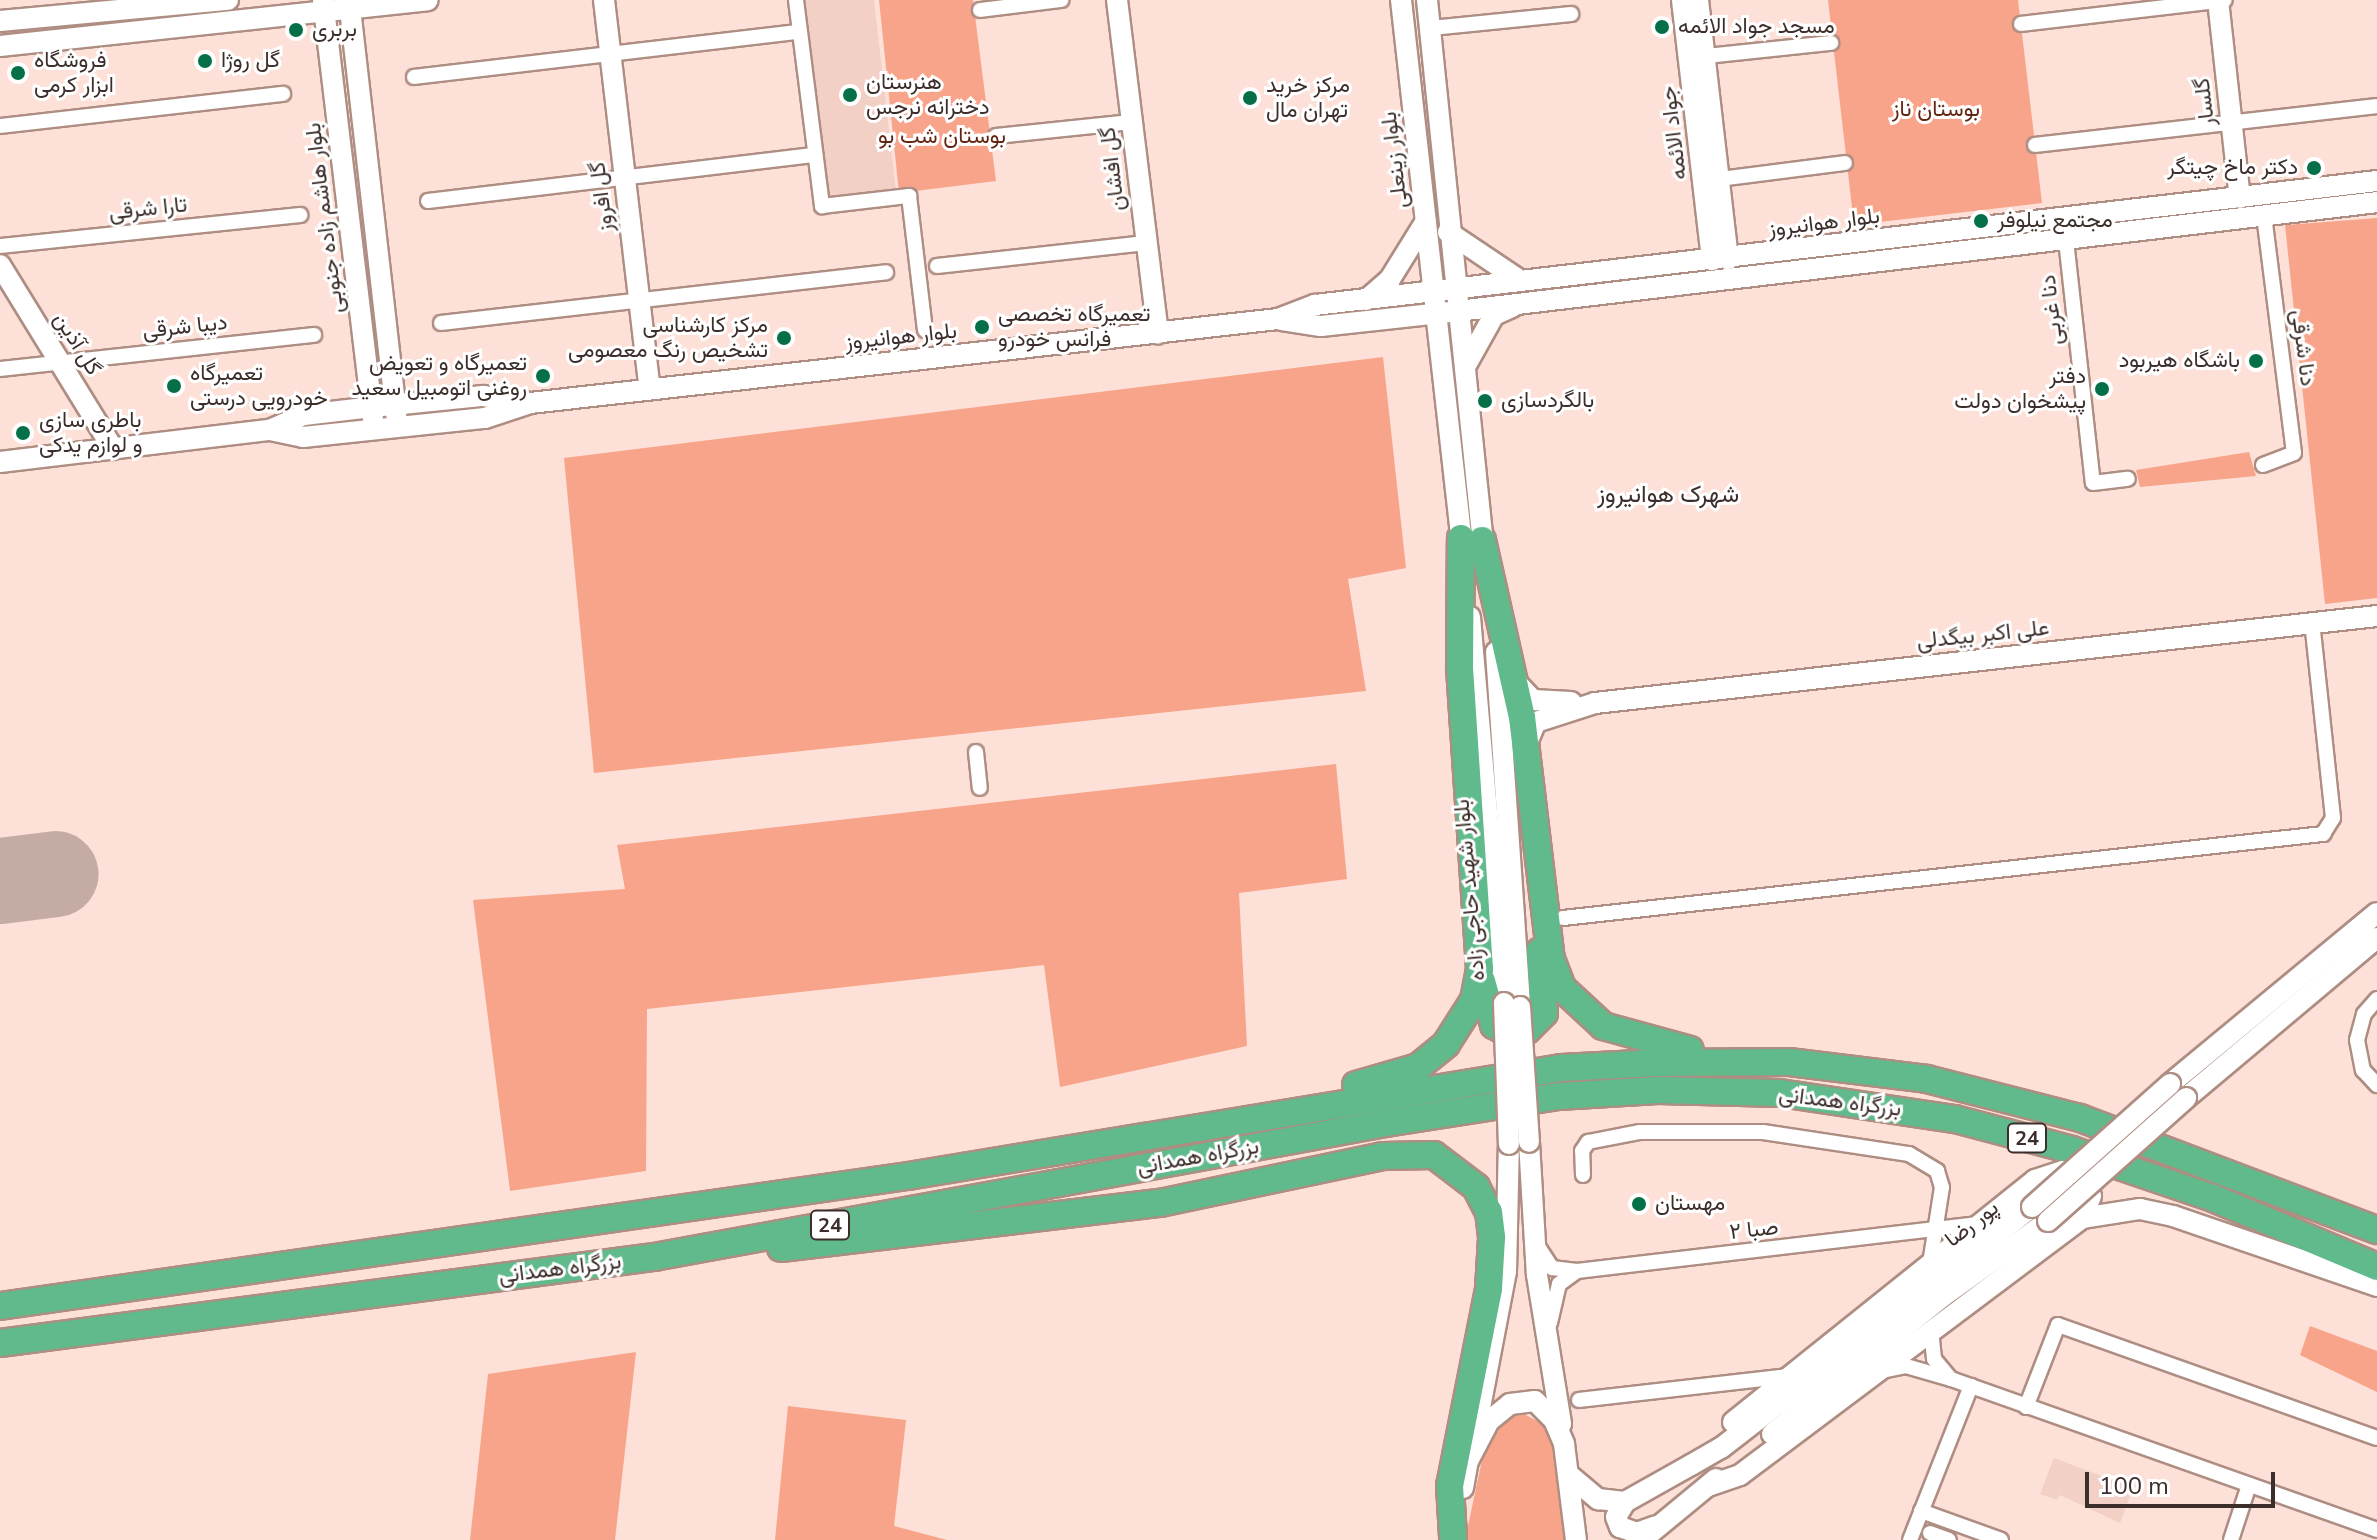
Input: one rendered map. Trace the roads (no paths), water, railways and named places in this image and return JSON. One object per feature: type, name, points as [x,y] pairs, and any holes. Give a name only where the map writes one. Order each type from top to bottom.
[{"type":"highway","points":[[1472,539],[1511,669],[1525,749],[1544,1013],[1537,1024],[1516,1032],[1494,1025],[1484,1005],[1480,969],[1460,667],[1472,539]]},
{"type":"highway","points":[[1531,818],[1551,959],[1562,988],[1578,1006],[1603,1026],[1664,1046],[1789,1062]]},
{"type":"highway","points":[[908,1176],[1096,1133],[1343,1088],[1418,1067],[1462,1024],[1480,969]]},
{"type":"highway","name":"بزرگراه همدانی","points":[[0,1306],[908,1176],[1561,1068],[1789,1062],[1927,1079],[2080,1118],[2377,1230]]},
{"type":"highway","name":"بزرگراه همدانی","points":[[0,1343],[654,1257],[1386,1123],[1559,1096],[1658,1090],[1780,1093],[1955,1119],[2072,1150],[2213,1198],[2377,1267]]},
{"type":"highway","points":[[654,1257],[845,1244],[1087,1213],[1232,1190],[1383,1156],[1434,1155],[1476,1187],[1489,1212],[1492,1238],[1489,1289],[1450,1486],[1453,1538]]},
{"type":"main road","points":[[0,21],[228,0]]},
{"type":"main road","points":[[0,46],[324,6],[428,0]]},
{"type":"main road","name":"گل افروز","points":[[604,0],[650,389]]},
{"type":"main road","name":"گل افشان","points":[[1117,0],[1158,333]]},
{"type":"main road","points":[[1390,0],[1404,35]]},
{"type":"main road","name":"بلوار زینعلی","points":[[1401,0],[1435,304]]},
{"type":"main road","name":"بلوار زینعلی","points":[[1429,0],[1448,232],[1457,301]]},
{"type":"main road","name":"جواد الائمه","points":[[1682,0],[1696,58],[1720,260]]},
{"type":"main road","name":"جواد الائمه","points":[[1696,58],[1698,0]]},
{"type":"main road","name":"گلسار","points":[[2218,0],[2240,198]]},
{"type":"main road","points":[[350,4],[398,427]]},
{"type":"main road","name":"بلوار هاشم زاده جنوبی","points":[[324,6],[374,430]]},
{"type":"main road","name":"بلوار هوانیروز","points":[[1278,319],[1321,326],[1457,301],[1521,281],[2377,181]]},
{"type":"main road","name":"بلوار هوانیروز","points":[[1457,301],[1518,304],[2377,202]]},
{"type":"main road","points":[[1366,300],[1390,279],[1426,221]]},
{"type":"main road","points":[[1448,232],[1521,281]]},
{"type":"main road","name":"گل آذین","points":[[0,265],[113,449]]},
{"type":"main road","name":"بلوار هوانیروز","points":[[270,430],[303,437],[485,418],[530,403],[1278,319],[1315,305],[1366,300],[1435,304]]},
{"type":"main road","name":"بلوار شهید حاجی زاده","points":[[1457,301],[1472,539],[1512,1005],[1519,1143],[1535,1228],[1549,1355],[1569,1475],[1576,1540]]},
{"type":"main road","name":"بلوار شهید حاجی زاده","points":[[1435,304],[1472,539]]},
{"type":"main road","points":[[1463,371],[1494,315],[1518,304]]},
{"type":"main road","name":"بلوار هوانیروز","points":[[0,462],[270,430],[304,415],[372,407],[483,396],[530,403]]},
{"type":"main road","name":"علی اکبر بیگدلی","points":[[1511,669],[1523,696],[1533,700],[1595,703],[2377,616]]},
{"type":"main road","name":"علی اکبر بیگدلی","points":[[1525,749],[1536,722],[1595,703]]},
{"type":"main road","name":"پور رضا","points":[[1625,1502],[1721,1448],[2040,1214],[2170,1084],[2377,913]]},
{"type":"main road","name":"پور رضا","points":[[1642,1540],[2186,1098],[2377,938]]},
{"type":"main road","name":"بلوار شهید حاجی زاده","points":[[1453,1538],[1506,1272],[1519,1143]]},
{"type":"main road","points":[[1691,1465],[1733,1421],[2035,1180],[2063,1171],[2082,1181],[2091,1196],[2082,1218]]},
{"type":"main road","points":[[1708,1486],[1740,1475],[2082,1218],[2113,1210],[2162,1214],[2377,1286]]},
{"type":"main road","points":[[1468,1461],[1489,1421],[1523,1399],[1546,1409],[1564,1444]]},
{"type":"main road","points":[[1569,1475],[1598,1499],[1625,1502],[1616,1517],[1628,1532],[1662,1524]]},
{"type":"street","points":[[796,0],[822,206],[909,196],[925,330]]},
{"type":"street","points":[[980,10],[1061,0]]},
{"type":"street","points":[[2021,24],[2225,0]]},
{"type":"street","points":[[1432,35],[1571,14]]},
{"type":"street","points":[[414,77],[799,32]]},
{"type":"street","points":[[1696,58],[1831,43]]},
{"type":"street","points":[[0,126],[283,94]]},
{"type":"street","points":[[2035,145],[2377,106]]},
{"type":"street","points":[[996,136],[1131,122]]},
{"type":"street","points":[[428,201],[815,155]]},
{"type":"street","points":[[1711,180],[1845,163]]},
{"type":"street","name":"تارا شرقی","points":[[0,246],[300,215]]},
{"type":"street","name":"دنا شرقی","points":[[2263,465],[2294,453],[2264,216]]},
{"type":"street","name":"دنا غربی","points":[[2066,240],[2093,483],[2128,479]]},
{"type":"street","points":[[937,266],[1146,243]]},
{"type":"street","points":[[441,323],[886,272]]},
{"type":"street","name":"دیبا شرقی","points":[[0,369],[314,335]]},
{"type":"street","points":[[1563,918],[2323,834],[2333,818],[2312,623]]},
{"type":"street","points":[[976,752],[980,788]]},
{"type":"street","points":[[2377,999],[2364,1014],[2357,1040],[2363,1070],[2377,1085]]},
{"type":"street","points":[[1583,1175],[1582,1151],[1588,1142],[1640,1132],[1763,1132],[1834,1141],[1926,1161],[1942,1187],[1930,1264]]},
{"type":"street","name":"صبا ۲","points":[[1577,1271],[1935,1232],[1982,1222]]},
{"type":"street","points":[[1535,1228],[1552,1268],[1577,1271]]},
{"type":"street","points":[[1549,1355],[1553,1296],[1559,1284],[1577,1271]]},
{"type":"street","points":[[2026,1407],[2058,1325],[2377,1438]]},
{"type":"street","points":[[1931,1330],[1934,1359],[1951,1379]]},
{"type":"street","points":[[1871,1375],[1906,1366],[1951,1379],[2377,1530]]},
{"type":"street","points":[[1579,1400],[1789,1376]]},
{"type":"street","points":[[1910,1540],[1971,1386]]},
{"type":"street","points":[[2231,1540],[2249,1485]]},
{"type":"street","points":[[1921,1511],[2001,1540]]},
{"type":"street","points":[[1930,1533],[1949,1540]]},
{"type":"place","name":"مسجد جواد الائمه","points":[[1662,27]]},
{"type":"place","name":"بربری","points":[[296,30]]},
{"type":"place","name":"گل روژا","points":[[205,61]]},
{"type":"place","name":"فروشگاه ابزار کرمی","points":[[18,73]]},
{"type":"place","name":"هنرستان دخترانه نرجس","points":[[850,95]]},
{"type":"place","name":"مرکز خرید تهران مال","points":[[1250,98]]},
{"type":"place","name":"دکتر ماخ چیتگر","points":[[2314,168]]},
{"type":"place","name":"مجتمع نیلوفر","points":[[1981,221]]},
{"type":"place","name":"تعمیرگاه تخصصی فرانس خودرو","points":[[982,327]]},
{"type":"place","name":"مرکز کارشناسی تشخیص رنگ معصومی","points":[[784,338]]},
{"type":"place","name":"باشگاه هیربود","points":[[2256,361]]},
{"type":"place","name":"تعمیرگاه و تعویض روغنی اتومبیل سعید","points":[[543,376]]},
{"type":"place","name":"تعمیرگاه خودرویی درستی","points":[[174,386]]},
{"type":"place","name":"دفتر پیشخوان دولت","points":[[2102,389]]},
{"type":"place","name":"بالگردسازی","points":[[1485,401]]},
{"type":"place","name":"باطری سازی و لوازم یدکی","points":[[23,433]]},
{"type":"place","name":"مهستان","points":[[1639,1204]]},
{"type":"district","name":"شهرک هوانیروز","points":[[1668,495]]},
{"type":"park label","name":"بوستان ناز","points":[[1936,110]]},
{"type":"park label","name":"بوستان شب بو","points":[[942,137]]}]
